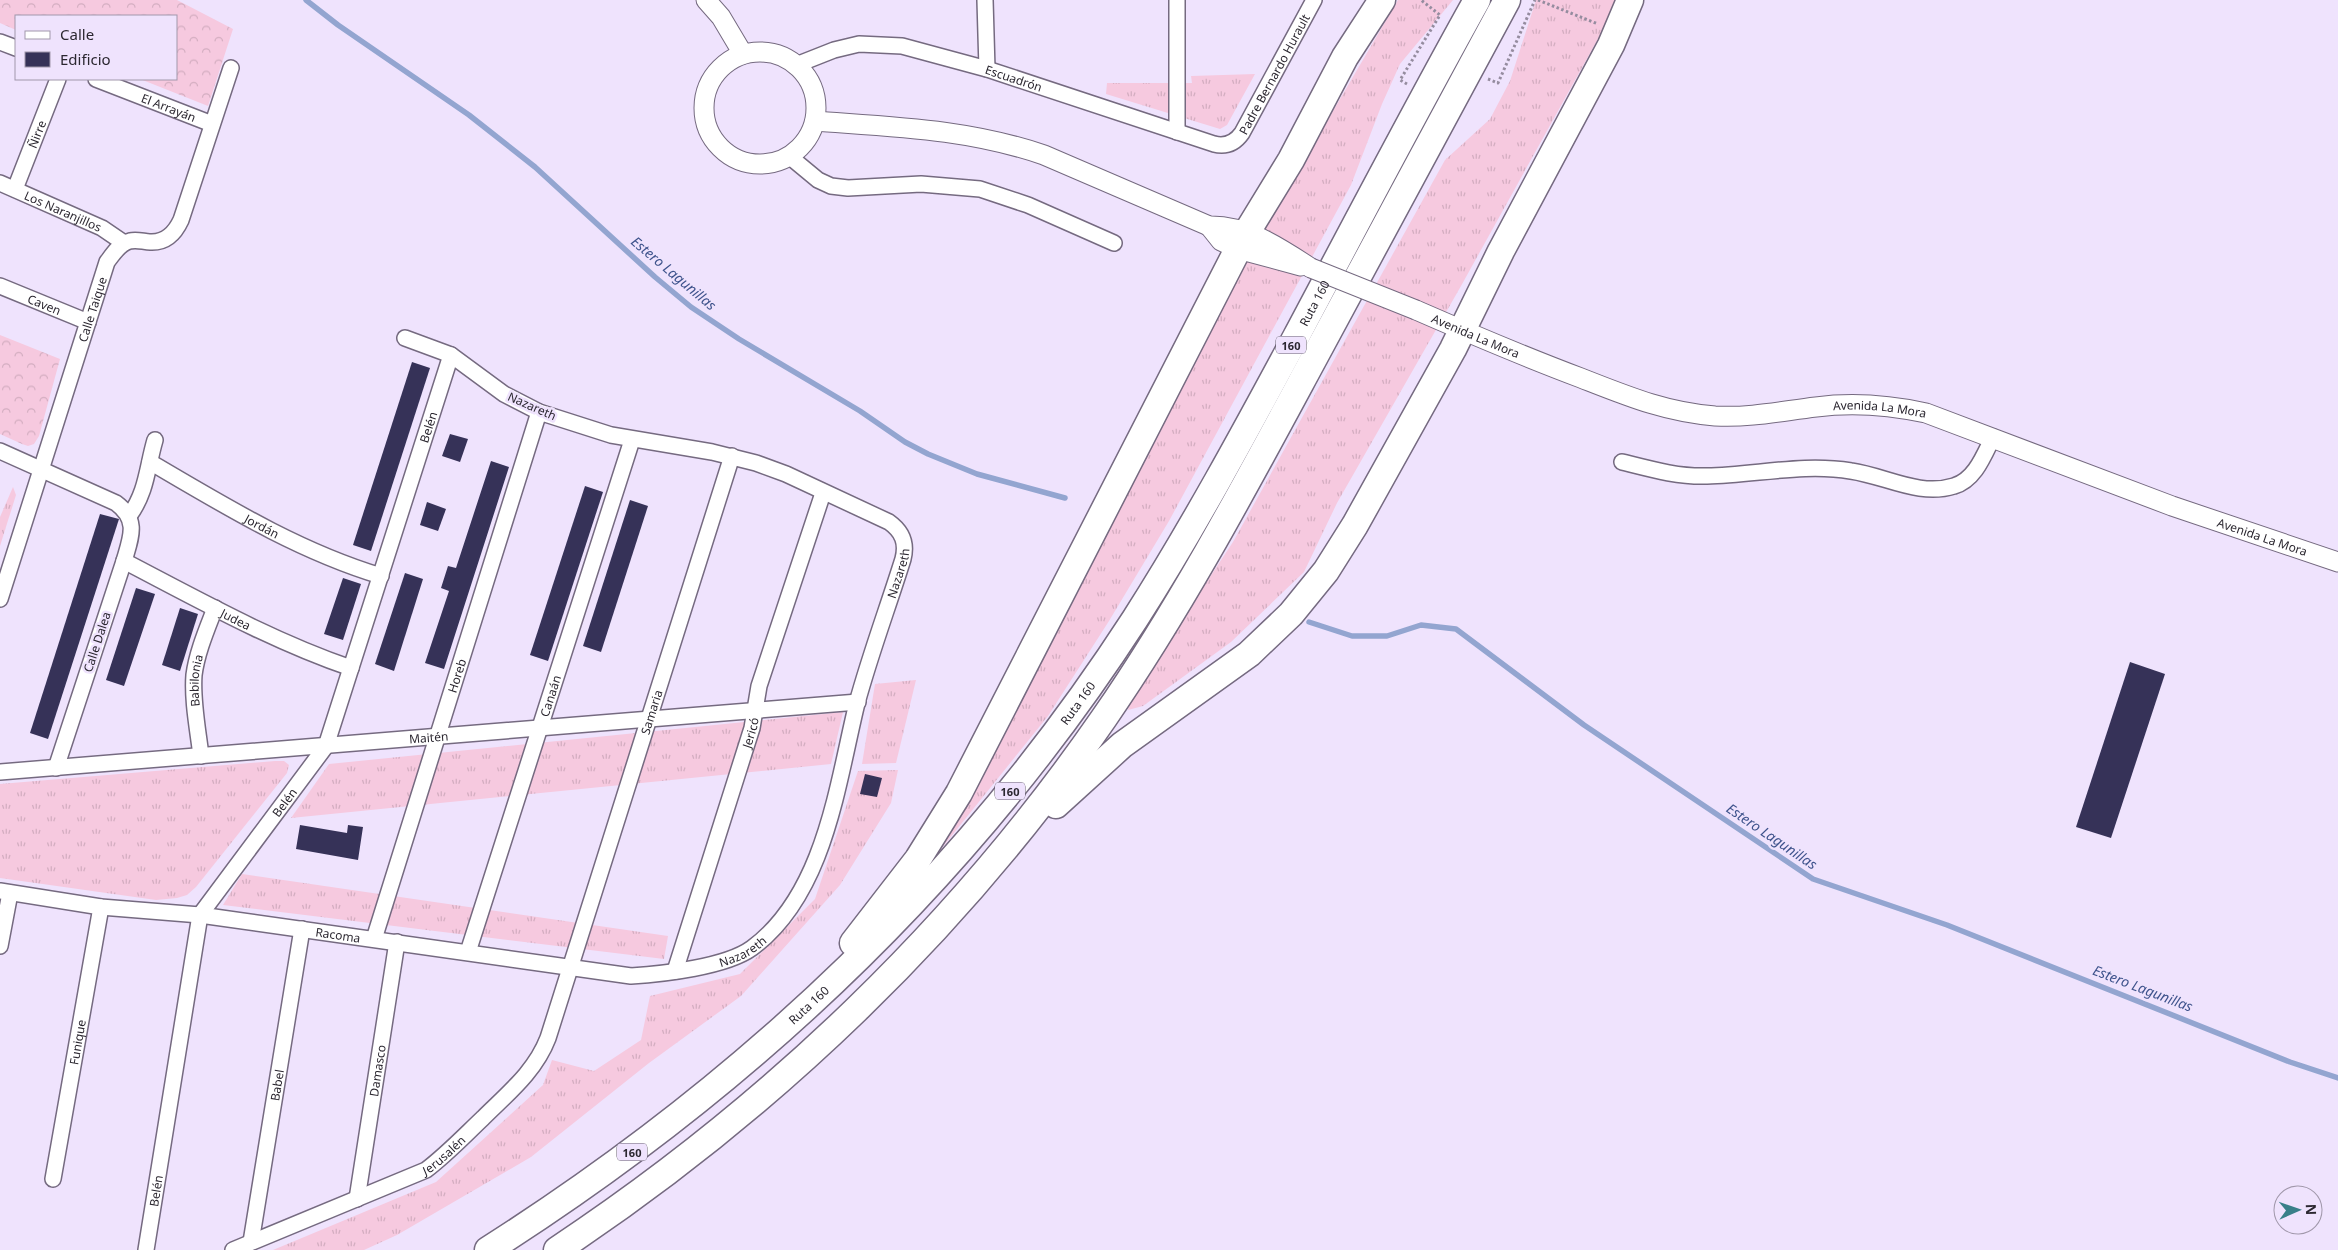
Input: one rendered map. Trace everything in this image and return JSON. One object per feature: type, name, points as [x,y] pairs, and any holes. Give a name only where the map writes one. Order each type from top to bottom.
[{"type":"highway","points":[[768,1042],[878,911],[918,859],[946,815],[1242,241],[1291,160],[1345,57],[1382,0]]},
{"type":"highway","name":"Ruta 160","points":[[488,1250],[565,1200],[647,1141],[768,1042],[851,966],[942,871],[1015,785],[1093,680],[1134,620],[1206,502],[1477,0]]},
{"type":"highway","name":"160","points":[[557,1250],[682,1161],[810,1055],[916,951],[986,871],[1071,764],[1123,691],[1165,626],[1263,453],[1507,0]]},
{"type":"highway","points":[[986,871],[1116,750],[1227,671],[1270,635],[1291,614],[1326,571],[1341,548],[1462,330],[1501,251],[1612,45],[1630,0]]},
{"type":"street","points":[[706,0],[726,24],[743,54]]},
{"type":"street","points":[[985,0],[987,69]]},
{"type":"street","points":[[1177,0],[1177,132]]},
{"type":"street","name":"Padre Bernardo Hurault","points":[[1230,144],[1242,133],[1314,0]]},
{"type":"street","points":[[0,42],[15,48]]},
{"type":"street","name":"Escuadrón","points":[[796,64],[846,47],[873,43],[902,46],[987,69],[1219,145],[1230,144]]},
{"type":"street","points":[[771,52],[796,64],[810,80],[816,100],[815,121],[803,145],[789,156],[763,164],[737,159],[722,149],[707,127],[704,109],[710,83],[720,68],[743,54],[771,52]]},
{"type":"street","points":[[124,243],[135,240],[157,242],[170,237],[174,232],[181,220],[231,68]]},
{"type":"street","name":"Ñirre","points":[[15,189],[58,80]]},
{"type":"street","name":"El Arrayán","points":[[99,80],[212,124]]},
{"type":"street","points":[[815,121],[941,131],[990,138],[1044,155],[1209,226],[1220,241],[1242,241]]},
{"type":"street","points":[[789,156],[818,180],[831,186],[848,188],[921,184],[980,189],[1028,205],[1114,243]]},
{"type":"street","name":"Los Naranjillos","points":[[0,183],[102,228],[124,243]]},
{"type":"street","name":"Avenida La Mora","points":[[1242,241],[1274,260],[1311,268],[1566,372],[1672,411],[1715,416],[1751,417],[1816,406],[1880,405],[1926,413],[2172,506],[2338,562]]},
{"type":"street","name":"Calle Taique","points":[[0,599],[107,262],[124,243]]},
{"type":"street","name":"Caven","points":[[0,286],[88,322]]},
{"type":"street","name":"Nazareth","points":[[405,338],[451,355],[504,394],[539,412],[600,432],[632,440],[732,456],[771,468],[889,522],[899,531],[905,544],[903,559],[858,702],[845,761],[818,853],[811,873],[798,899],[752,948],[731,959],[675,971]]},
{"type":"street","name":"Belén","points":[[146,1250],[200,915],[326,746],[451,355]]},
{"type":"street","name":"Horeb","points":[[374,939],[539,412]]},
{"type":"street","points":[[1622,462],[1676,474],[1706,476],[1825,468],[1876,476],[1919,489],[1940,490],[1957,485],[1974,472],[1993,437]]},
{"type":"street","points":[[0,451],[116,503],[129,516],[141,497],[155,440]]},
{"type":"street","name":"Canaán","points":[[468,952],[632,440]]},
{"type":"street","name":"Samaria","points":[[569,966],[732,456]]},
{"type":"street","name":"Jordán","points":[[150,462],[290,541],[336,562],[381,576]]},
{"type":"street","name":"Jericó","points":[[675,971],[752,728],[759,686],[823,493]]},
{"type":"street","name":"Calle Dalea","points":[[56,768],[132,535],[129,516]]},
{"type":"street","name":"Judea","points":[[124,561],[284,642],[351,668]]},
{"type":"street","name":"Babilonia","points":[[201,756],[194,674],[196,661],[215,608]]},
{"type":"street","name":"Maitén","points":[[0,772],[858,702]]},
{"type":"street","points":[[0,946],[5,892]]},
{"type":"street","name":"Racoma","points":[[5,892],[101,907],[200,915],[631,976],[675,971]]},
{"type":"street","name":"Funique","points":[[53,1179],[101,907]]},
{"type":"street","name":"Babel","points":[[251,1242],[302,929]]},
{"type":"street","name":"Damasco","points":[[357,1199],[397,942]]},
{"type":"street","name":"Jerusalén","points":[[233,1250],[426,1170],[447,1153],[524,1077],[544,1049],[569,966]]},
{"type":"path","points":[[1421,0],[1440,15],[1400,80],[1426,95]]},
{"type":"path","points":[[1469,71],[1498,83],[1536,0],[1605,27]]},
{"type":"green space","points":[[0,0],[177,0],[233,29],[208,106],[143,80],[178,80],[178,15],[15,15],[15,30],[0,23]]},
{"type":"green space","points":[[1398,0],[1453,0],[1400,64],[1382,104],[1351,185],[1169,521],[1109,621],[1048,716],[941,849],[1217,309]]},
{"type":"green space","points":[[1536,0],[1616,0],[1604,28],[1461,286],[1337,503],[1304,572],[1231,642],[1143,706],[1128,710],[1130,698],[1233,542],[1445,160],[1490,119],[1510,81]]},
{"type":"green space","points":[[1255,74],[1227,125],[1220,129],[1106,94],[1107,83],[1192,83],[1191,76]]},
{"type":"green space","points":[[0,335],[60,359],[39,436],[34,444],[28,446],[0,434]]},
{"type":"green space","points":[[13,487],[16,495],[0,546],[0,517]]},
{"type":"green space","points":[[916,680],[896,763],[862,764],[875,684]]},
{"type":"green space","points":[[843,712],[831,764],[291,818],[329,764]]},
{"type":"green space","points":[[284,761],[289,765],[287,773],[196,887],[187,895],[156,900],[0,878],[0,784]]},
{"type":"green space","points":[[898,770],[891,803],[840,885],[741,996],[649,1063],[531,1157],[397,1235],[364,1250],[273,1250],[436,1182],[543,1085],[552,1060],[594,1071],[641,1040],[650,996],[740,974],[815,899],[858,771]]},
{"type":"green space","points":[[242,874],[668,936],[664,959],[223,905]]},
{"type":"building","points":[[412,362],[430,368],[371,551],[353,545]]},
{"type":"building","points":[[450,434],[468,439],[460,462],[442,456]]},
{"type":"building","points":[[491,461],[509,467],[444,669],[425,663],[449,591],[441,588],[448,566],[456,568]]},
{"type":"building","points":[[585,486],[603,492],[548,661],[530,655]]},
{"type":"building","points":[[630,500],[648,506],[601,652],[583,646]]},
{"type":"building","points":[[427,502],[446,509],[438,531],[420,525]]},
{"type":"building","points":[[100,514],[119,519],[48,739],[30,733]]},
{"type":"building","points":[[405,573],[423,579],[394,671],[375,664]]},
{"type":"building","points":[[343,578],[361,584],[343,640],[324,634]]},
{"type":"building","points":[[136,588],[155,594],[124,686],[106,680]]},
{"type":"building","points":[[180,608],[198,614],[180,671],[162,665]]},
{"type":"building","points":[[2130,662],[2165,674],[2111,838],[2076,827]]},
{"type":"building","points":[[865,774],[882,778],[877,797],[860,794]]},
{"type":"building","points":[[300,825],[347,833],[348,825],[363,827],[358,860],[296,849]]},
{"type":"waterway","name":"Estero Lagunillas","points":[[306,0],[338,25],[469,115],[535,167],[655,277],[691,307],[739,339],[860,411],[905,442],[928,454],[977,474],[1065,498]]},
{"type":"waterway","name":"Estero Lagunillas","points":[[1309,622],[1352,636],[1387,636],[1421,625],[1456,629],[1584,725],[1813,879],[1947,925],[2290,1062],[2338,1078]]}]
